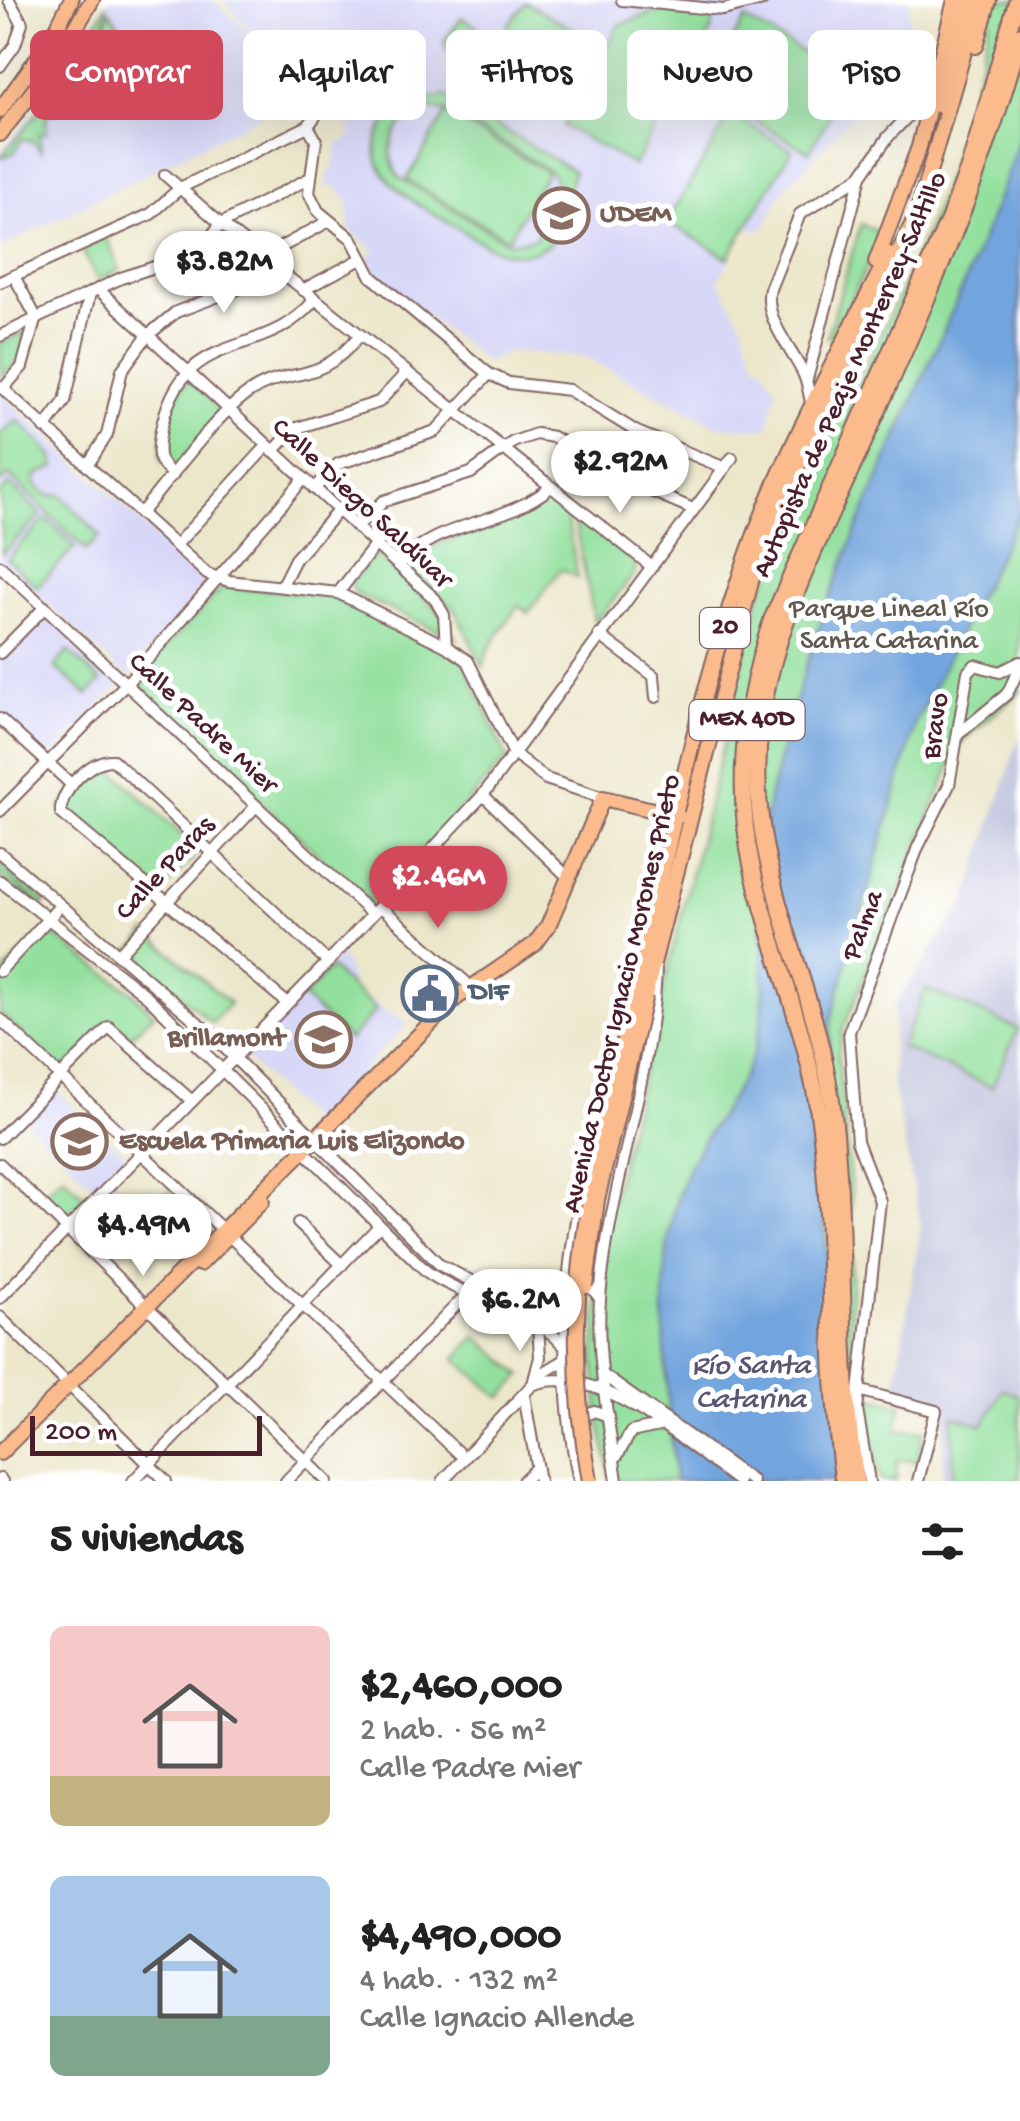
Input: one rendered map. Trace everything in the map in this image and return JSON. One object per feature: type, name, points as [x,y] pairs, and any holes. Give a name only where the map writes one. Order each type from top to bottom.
[{"type":"highway","name":"Autopista de Peaje Monterrey-Saltillo","points":[[844,1481],[834,1413],[820,1128],[810,1064],[752,865],[744,799],[746,728],[756,670],[772,620],[969,167],[1017,0]]},
{"type":"highway","name":"Autopista de Peaje Monterrey-Saltillo","points":[[856,1481],[844,1383],[834,1121],[823,1058],[764,856],[756,797],[760,737],[768,680],[798,589],[955,237],[995,124],[1020,35]]},
{"type":"main road","points":[[0,110],[52,38],[70,0]]},
{"type":"main road","points":[[0,134],[57,60],[92,0]]},
{"type":"main road","name":"Avenida Doctor Ignacio Morones Prieto","points":[[590,1481],[576,1378],[577,1274],[590,1187],[653,941],[753,574],[867,309],[933,170],[979,0]]},
{"type":"main road","name":"Avenida Doctor Ignacio Morones Prieto","points":[[867,309],[886,298],[926,216],[990,0]]},
{"type":"main road","name":"Avenida Doctor Ignacio Morones Prieto","points":[[878,287],[928,152],[953,1]]},
{"type":"main road","name":"Avenida Doctor Ignacio Morones Prieto","points":[[936,77],[953,1]]},
{"type":"main road","name":"Avenida Doctor Ignacio Morones Prieto","points":[[653,941],[678,816],[733,596],[761,519],[812,407],[867,309],[925,120]]},
{"type":"main road","points":[[0,1466],[71,1389],[470,986],[535,944],[570,878],[603,798],[678,816]]},
{"type":"main road","name":"Avenida Doctor Ignacio Morones Prieto","points":[[599,1481],[585,1378],[586,1275],[597,1200],[640,994]]},
{"type":"main road","points":[[0,1454],[71,1389]]},
{"type":"street","points":[[0,66],[15,45],[22,23],[10,0]]},
{"type":"street","points":[[622,0],[723,10],[762,0]]},
{"type":"street","points":[[0,282],[151,214],[180,188],[308,126],[312,120]]},
{"type":"street","points":[[806,380],[861,176],[904,120]]},
{"type":"street","points":[[0,1298],[328,962],[482,795],[728,463],[649,438],[569,390],[509,383],[488,374],[372,277],[352,239],[329,221],[312,200],[308,179],[316,140],[308,126]]},
{"type":"street","points":[[165,175],[220,224],[651,566]]},
{"type":"street","points":[[812,407],[806,380],[782,340],[769,292],[800,214],[861,176]]},
{"type":"street","points":[[0,336],[94,291],[196,253],[220,224],[308,179]]},
{"type":"street","points":[[88,466],[107,434],[122,370],[146,336],[176,312],[248,285],[267,261],[329,221]]},
{"type":"street","points":[[303,290],[361,259]]},
{"type":"street","points":[[14,276],[36,317],[22,366],[2,388],[176,545],[218,579],[338,593],[446,646]]},
{"type":"street","points":[[45,428],[66,401],[94,291]]},
{"type":"street","name":"Calle Diego Saldívar","points":[[94,291],[441,607],[446,646],[468,661],[514,754],[546,779],[603,798]]},
{"type":"street","points":[[173,475],[160,462],[157,450],[168,399],[187,374],[211,353],[290,324],[315,299]]},
{"type":"street","points":[[140,514],[228,413],[255,390],[340,360],[360,335]]},
{"type":"street","points":[[176,545],[294,429],[379,402],[406,373]]},
{"type":"street","points":[[314,489],[330,469],[430,435],[488,374]]},
{"type":"street","points":[[356,527],[384,501],[471,473],[524,436],[553,438],[630,482],[693,510]]},
{"type":"street","points":[[0,811],[126,684],[252,534],[303,480]]},
{"type":"street","points":[[399,565],[420,544],[514,513],[551,487]]},
{"type":"street","points":[[282,585],[295,559],[337,512]]},
{"type":"street","points":[[338,593],[376,544]]},
{"type":"street","name":"Calle Padre Mier","points":[[1,570],[256,806],[470,986]]},
{"type":"street","points":[[0,654],[44,607]]},
{"type":"street","points":[[599,634],[654,676],[656,697]]},
{"type":"street","name":"Bravo","points":[[949,785],[970,668],[975,665],[1000,672],[1020,665]]},
{"type":"street","points":[[961,732],[1008,694],[1020,665]]},
{"type":"street","points":[[3,726],[72,785]]},
{"type":"street","points":[[287,1003],[61,813],[60,803],[72,785],[99,761],[113,760],[328,962]]},
{"type":"street","name":"Palma","points":[[869,1481],[858,1426],[858,1390],[880,1215],[879,1193],[857,1141],[850,1032],[853,1015],[918,846],[949,785]]},
{"type":"street","points":[[482,795],[570,878]]},
{"type":"street","name":"Calle Paras","points":[[109,965],[256,806]]},
{"type":"street","points":[[0,852],[60,906],[120,952],[322,1134],[440,1265],[506,1299],[545,1313],[553,1311],[582,1284],[600,1299]]},
{"type":"street","points":[[1,885],[109,965],[426,1270],[466,1296],[538,1325],[562,1344]]},
{"type":"street","points":[[0,970],[60,906]]},
{"type":"street","name":"Avenida Doctor Ignacio Morones Prieto","points":[[579,1481],[569,1430],[562,1344],[570,1234],[635,967],[653,941]]},
{"type":"street","name":"20","points":[[617,1481],[603,1374],[600,1299],[652,1039],[653,941]]},
{"type":"street","points":[[0,1019],[464,1458]]},
{"type":"street","points":[[0,1138],[105,1030],[114,1027],[192,1101]]},
{"type":"street","points":[[0,1164],[326,1481]]},
{"type":"street","points":[[298,1223],[342,1265]]},
{"type":"street","points":[[133,1481],[379,1226]]},
{"type":"street","points":[[570,1234],[579,1252],[590,1258],[601,1254],[608,1244]]},
{"type":"street","points":[[286,1481],[466,1296]]},
{"type":"street","points":[[0,1317],[166,1481]]},
{"type":"street","points":[[538,1325],[540,1357],[528,1390],[538,1481]]},
{"type":"street","points":[[443,1481],[528,1390],[563,1360]]},
{"type":"street","points":[[590,1384],[603,1374],[738,1481]]},
{"type":"street","points":[[528,1390],[546,1380],[590,1384],[752,1481]]},
{"type":"street","points":[[858,1390],[936,1411],[918,1481]]},
{"type":"street","points":[[569,1430],[587,1412],[609,1416]]},
{"type":"street","points":[[615,1467],[626,1436],[642,1426],[662,1424]]},
{"type":"street","points":[[523,1481],[536,1468]]},
{"type":"shaded area","points":[[109,0],[213,0],[246,30],[243,30],[243,120],[252,120],[0,248],[0,153],[30,117],[223,120],[223,30],[91,30]]},
{"type":"shaded area","name":"UDEM","points":[[223,0],[909,0],[909,30],[808,30],[808,120],[848,120],[784,189],[763,229],[746,229],[718,280],[742,323],[755,362],[762,365],[777,390],[767,429],[718,426],[586,357],[509,351],[486,362],[372,272],[365,262],[375,251],[349,229],[348,199],[336,186],[326,187],[340,141],[347,142],[352,130],[345,126],[347,120],[426,120],[426,30],[251,30]]},
{"type":"shaded area","points":[[0,393],[206,583],[127,677],[0,560]]},
{"type":"shaded area","points":[[51,616],[120,685],[50,758],[0,711],[0,661]]},
{"type":"shaded area","points":[[1020,735],[1020,1481],[943,1481],[945,1406],[895,1390],[921,1225],[892,1082],[894,1005],[966,901]]},
{"type":"shaded area","name":"Brillamont","points":[[341,954],[355,991],[407,1024],[312,1122],[241,1054]]},
{"type":"shaded area","name":"Escuela Primaria Luis Elizondo","points":[[57,1091],[131,1160],[101,1192],[27,1123]]},
{"type":"green space","name":"Parque Lineal Río Santa Catarina","points":[[993,0],[1020,0],[1020,692],[960,743],[843,1030],[838,1055],[851,1191],[851,1393],[863,1481],[612,1481],[600,1424],[594,1360],[602,1239],[757,606],[790,521],[908,275],[935,208],[969,106]]},
{"type":"green space","points":[[526,2],[574,30],[509,30],[508,24]]},
{"type":"green space","points":[[107,5],[105,25],[110,11],[122,30],[105,26],[92,30]]},
{"type":"green space","points":[[664,9],[713,14],[711,30],[627,30],[627,120],[660,120],[634,165],[563,126],[566,120],[607,120],[607,47],[619,25]]},
{"type":"green space","points":[[462,18],[482,30],[453,30]]},
{"type":"green space","points":[[745,19],[764,30],[739,30]]},
{"type":"green space","points":[[788,44],[808,56],[808,120],[827,120],[809,152],[754,120],[788,120]]},
{"type":"green space","points":[[446,96],[446,112],[426,110],[426,100]]},
{"type":"green space","points":[[446,113],[446,120],[458,120],[547,172],[508,239],[407,180]]},
{"type":"green space","points":[[32,120],[46,120],[47,132],[39,134],[41,151],[33,141],[22,139],[14,153],[0,158]]},
{"type":"green space","points":[[389,120],[407,120],[392,143],[398,176],[507,242],[534,239],[555,206],[555,180],[550,171],[463,120],[487,120],[574,171],[567,223],[553,241],[538,250],[516,254],[495,249],[421,207],[390,181],[376,150],[380,132]]},
{"type":"green space","points":[[727,120],[741,120],[792,150],[728,258],[667,222]]},
{"type":"green space","points":[[861,224],[883,234],[832,338],[827,337]]},
{"type":"green space","points":[[106,236],[120,270],[97,280],[82,249]]},
{"type":"green space","points":[[25,332],[23,355],[2,378],[0,343]]},
{"type":"green space","points":[[189,379],[224,413],[173,471],[160,457],[168,405]]},
{"type":"green space","points":[[18,420],[53,456],[55,467],[35,476],[36,485],[46,495],[61,495],[100,536],[86,550],[9,475],[0,483],[0,435]]},
{"type":"green space","points":[[10,484],[41,515],[2,554],[0,493]]},
{"type":"green space","points":[[547,495],[565,508],[578,578],[561,569],[528,613],[518,605],[488,650],[483,667],[454,608],[408,569],[408,563],[419,550],[529,514]]},
{"type":"green space","points":[[572,510],[636,562],[635,573],[595,623]]},
{"type":"green space","points":[[46,518],[75,547],[37,587],[7,559]]},
{"type":"green space","points":[[376,554],[438,610],[456,639],[355,594],[351,582]]},
{"type":"green space","points":[[224,586],[328,596],[462,656],[507,758],[374,907],[139,687],[136,678]]},
{"type":"green space","points":[[68,651],[101,681],[88,695],[55,667]]},
{"type":"green space","points":[[105,763],[199,851],[160,894],[61,808]]},
{"type":"green space","points":[[0,859],[46,902],[42,906],[6,873],[41,907],[0,878]]},
{"type":"green space","points":[[46,930],[132,992],[154,1014],[128,1038],[113,1024],[61,1072],[0,1013],[0,976]]},
{"type":"green space","points":[[147,932],[230,1003],[212,1023],[130,951]]},
{"type":"green space","points":[[330,968],[376,1010],[349,1040],[303,998]]},
{"type":"green space","points":[[926,989],[1018,1029],[992,1087],[901,1047]]},
{"type":"green space","points":[[63,1175],[89,1201],[67,1223],[41,1197]]},
{"type":"green space","points":[[169,1192],[210,1229],[185,1256],[144,1219]]},
{"type":"green space","points":[[476,1336],[522,1375],[501,1398],[455,1359]]},
{"type":"green space","points":[[1003,1389],[1020,1396],[1020,1481],[954,1481],[953,1416],[983,1425]]},
{"type":"green space","points":[[865,1396],[901,1404],[897,1431],[924,1430],[918,1461],[897,1460],[896,1481],[880,1481]]},
{"type":"water","name":"Río Santa Catarina","points":[[1020,136],[1020,513],[916,722],[831,1020],[822,1186],[841,1481],[675,1481],[664,1329],[667,1252],[683,1181],[742,1078],[757,1041],[764,980],[760,854],[776,768],[817,632],[844,560],[966,279]]},
{"type":"place","name":"UDEM","points":[[561,215]]},
{"type":"place","name":"DIF","points":[[430,993]]},
{"type":"place","name":"Brillamont","points":[[324,1039]]},
{"type":"place","name":"Escuela Primaria Luis Elizondo","points":[[80,1142]]}]
